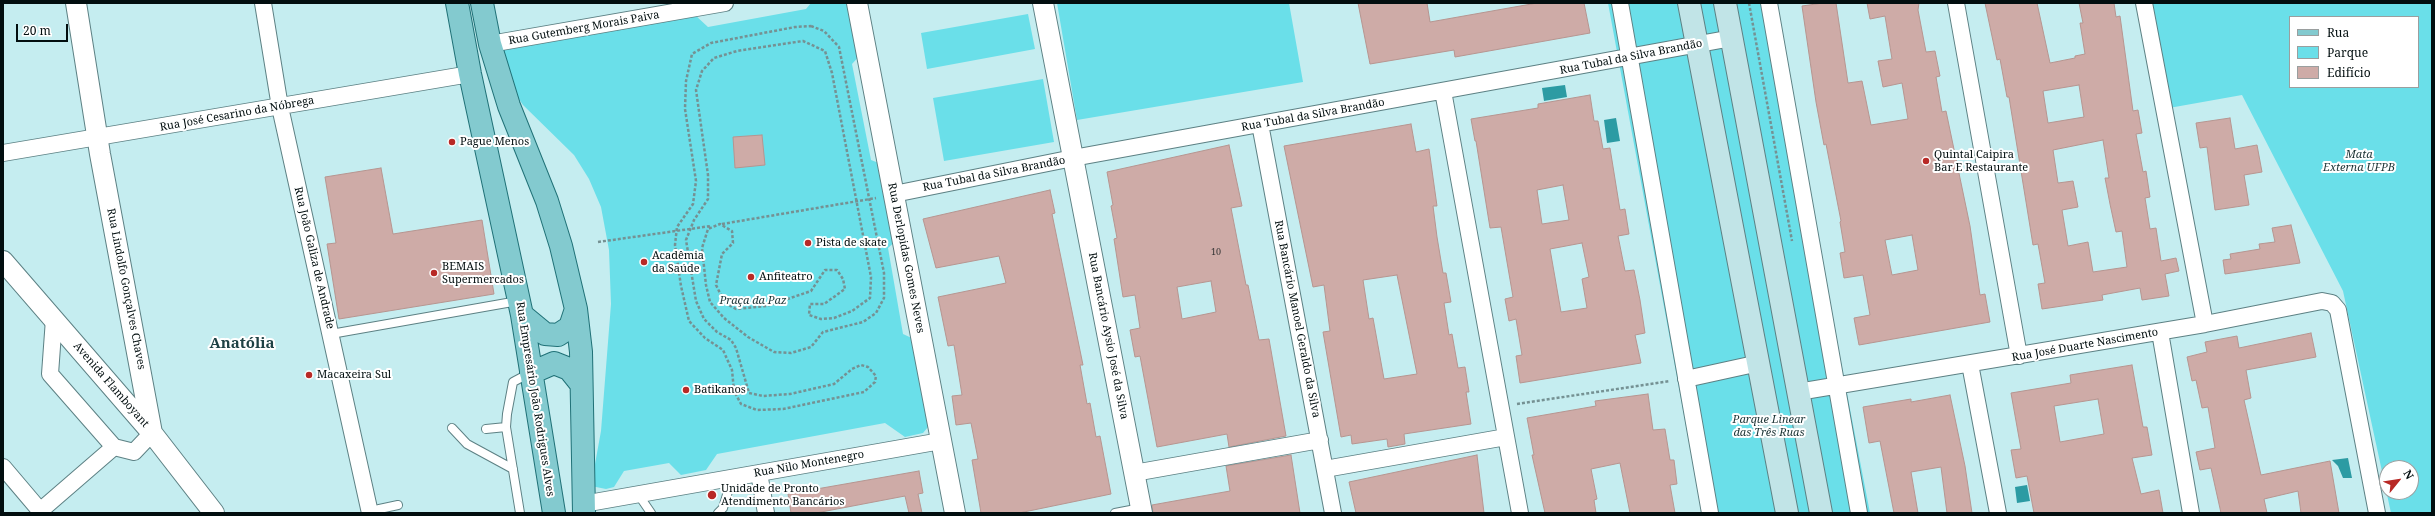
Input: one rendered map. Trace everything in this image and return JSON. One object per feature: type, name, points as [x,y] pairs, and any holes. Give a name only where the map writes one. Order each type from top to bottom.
[{"type":"main road","name":"Rua Empresário João Rodrigues Alves","points":[[457,3],[470,74],[520,308],[554,513]]},
{"type":"main road","points":[[482,3],[490,44],[509,106],[546,201],[561,246],[576,309],[581,348],[581,384],[592,508]]},
{"type":"main road","points":[[1689,3],[1787,513]]},
{"type":"main road","points":[[1725,3],[1821,513]]},
{"type":"main road","points":[[520,308],[545,334],[558,335],[570,327],[576,309]]},
{"type":"main road","points":[[531,373],[541,366],[554,363],[569,369],[581,384]]},
{"type":"street","name":"Rua Lindolfo Gonçalves Chaves","points":[[76,3],[97,138],[152,433]]},
{"type":"street","name":"Rua João Galiza de Andrade","points":[[263,3],[280,107],[370,512]]},
{"type":"street","name":"Rua Gutemberg Morais Paiva","points":[[490,44],[663,8],[725,3]]},
{"type":"street","name":"Rua Derlopidas Gomes Neves","points":[[856,3],[955,513]]},
{"type":"street","name":"Rua Bancário Aysio José da Silva","points":[[1043,3],[1141,511]]},
{"type":"street","points":[[1620,3],[1710,513]]},
{"type":"street","points":[[1768,3],[1859,513]]},
{"type":"street","points":[[1956,3],[2019,356]]},
{"type":"street","points":[[2144,3],[2204,324]]},
{"type":"street","name":"Rua Tubal da Silva Brandão","points":[[894,194],[1073,158],[1630,58],[1732,38]]},
{"type":"street","name":"Rua José Cesarino da Nóbrega","points":[[3,152],[97,138],[470,74]]},
{"type":"street","points":[[1443,92],[1520,513]]},
{"type":"street","name":"Rua Bancário Manoel Geraldo da Silva","points":[[1260,124],[1333,513]]},
{"type":"street","name":"Avenida Flamboyant","points":[[3,261],[152,433],[214,513]]},
{"type":"street","name":"Rua José Duarte Nascimento","points":[[1798,392],[1836,387],[2160,332],[2322,301],[2332,303],[2338,310],[2377,513]]},
{"type":"street","points":[[54,319],[50,374],[114,447],[134,452],[152,433]]},
{"type":"street","points":[[2160,332],[2191,513]]},
{"type":"street","points":[[1686,378],[1759,363]]},
{"type":"street","points":[[1970,364],[1998,513]]},
{"type":"street","points":[[1325,469],[1506,437]]},
{"type":"street","points":[[1134,474],[1320,440]]},
{"type":"street","name":"Rua Nilo Montenegro","points":[[592,508],[638,494],[941,441]]},
{"type":"street","points":[[3,467],[41,512],[114,447]]},
{"type":"street","points":[[759,473],[766,513]]},
{"type":"lane","points":[[331,334],[520,308]]},
{"type":"lane","points":[[520,513],[506,427],[513,382],[531,373]]},
{"type":"lane","points":[[486,429],[506,427]]},
{"type":"lane","points":[[452,428],[467,444],[513,469]]},
{"type":"lane","points":[[718,513],[723,508],[732,478]]},
{"type":"lane","points":[[638,494],[652,513]]},
{"type":"lane","points":[[370,512],[398,505]]},
{"type":"lane","points":[[1115,513],[1141,511]]},
{"type":"path","points":[[721,224],[732,231],[732,243],[722,254],[716,285],[725,303],[736,309],[767,306],[800,296],[811,291],[825,270],[837,270],[843,279],[845,289],[824,304],[810,304],[809,315],[821,319],[834,318],[852,311],[870,298],[871,277],[856,202],[832,74],[824,51],[803,41],[738,51],[714,58],[702,71],[696,90],[708,174],[708,199],[686,240],[696,302],[704,319],[717,332],[731,340],[736,348],[749,393],[763,396],[790,394],[834,384],[861,365],[873,371],[876,376],[875,382],[870,389],[864,392],[783,409],[756,410],[741,404],[734,391],[732,370],[723,350],[704,338],[689,321],[680,279],[675,245],[677,227],[693,204],[696,181],[685,109],[686,81],[692,54],[711,43],[796,27],[811,26],[824,30],[839,47],[870,199],[884,273],[884,298],[876,313],[863,322],[823,332],[811,346],[792,353],[774,352],[748,337],[724,318],[710,302],[706,285],[702,248],[708,229],[721,224],[856,202],[870,199],[894,194]]},
{"type":"path","points":[[598,242],[716,226]]},
{"type":"path","points":[[1501,407],[1686,378]]},
{"type":"green space","name":"Praça da Paz","points":[[811,3],[852,3],[862,53],[852,64],[871,160],[884,165],[897,240],[888,248],[903,334],[916,340],[930,420],[928,427],[923,433],[905,437],[885,423],[717,454],[706,470],[681,475],[669,463],[624,471],[614,487],[606,489],[591,486],[601,431],[611,304],[609,250],[601,207],[589,179],[574,155],[523,105],[512,89],[499,51],[695,15],[708,27],[806,9]]},
{"type":"green space","points":[[1057,3],[1289,3],[1303,82],[1077,120]]},
{"type":"green space","name":"Parque Linear das Três Ruas","points":[[1608,3],[1772,3],[1870,513],[1702,513]]},
{"type":"green space","name":"Mata Externa UFPB","points":[[2149,3],[2432,3],[2432,513],[2391,513],[2388,500],[2419,500],[2419,460],[2380,460],[2343,291],[2242,95],[2169,108]]},
{"type":"green space","points":[[1028,14],[1035,49],[927,69],[921,33]]},
{"type":"green space","points":[[1043,79],[1054,142],[944,161],[933,98]]},
{"type":"shaded area","points":[[1565,85],[1567,97],[1544,101],[1542,88]]},
{"type":"shaded area","points":[[1616,118],[1620,141],[1607,143],[1604,120]]},
{"type":"shaded area","points":[[2348,458],[2352,478],[2343,478],[2338,466],[2332,460]]},
{"type":"shaded area","points":[[2027,485],[2030,501],[2017,503],[2015,487]]},
{"type":"building","points":[[1358,3],[1427,3],[1430,22],[1537,3],[1584,3],[1590,33],[1455,57],[1454,50],[1370,64]]},
{"type":"building","points":[[1836,3],[1848,83],[1862,81],[1871,125],[1908,119],[1902,83],[1883,87],[1878,61],[1892,59],[1885,16],[1870,19],[1867,3],[1919,3],[1918,10],[1926,52],[1935,51],[1940,76],[1936,77],[1942,112],[1946,111],[1970,226],[1980,295],[1985,294],[1990,322],[1859,345],[1854,318],[1870,315],[1863,275],[1844,278],[1840,253],[1845,252],[1841,221],[1816,102],[1802,6]],"holes":[[[1912,235],[1918,270],[1892,275],[1885,240]]]},
{"type":"building","points":[[1985,3],[2037,3],[2050,63],[2075,58],[2075,56],[2085,54],[2080,23],[2083,23],[2079,3],[2114,3],[2116,17],[2120,16],[2133,111],[2138,110],[2142,133],[2136,134],[2143,172],[2146,171],[2150,197],[2145,198],[2150,229],[2156,228],[2161,261],[2176,258],[2179,271],[2165,274],[2169,296],[2142,300],[2140,288],[2102,295],[2103,300],[2042,309],[2038,284],[2045,283],[2038,244],[2033,245],[2009,97],[2007,97],[2000,59],[1997,60]],"holes":[[[2079,85],[2084,117],[2048,123],[2043,91]],[[2103,140],[2109,178],[2105,178],[2116,232],[2122,231],[2127,267],[2093,272],[2088,242],[2068,246],[2062,210],[2078,207],[2073,181],[2058,183],[2053,150]]]},
{"type":"building","points":[[1590,95],[1594,121],[1598,121],[1603,149],[1610,148],[1620,210],[1625,209],[1629,234],[1618,236],[1625,271],[1634,270],[1645,333],[1635,335],[1641,363],[1520,383],[1516,356],[1522,355],[1516,319],[1509,321],[1505,299],[1513,297],[1501,227],[1490,228],[1471,119],[1538,108],[1538,104]],"holes":[[[1563,185],[1569,220],[1542,224],[1537,190]],[[1582,243],[1589,277],[1582,279],[1587,308],[1561,312],[1550,249]]]},
{"type":"building","points":[[2230,118],[2235,149],[2257,145],[2262,172],[2244,175],[2249,205],[2215,210],[2207,147],[2200,148],[2196,123]]},
{"type":"building","points":[[1411,124],[1416,152],[1429,149],[1437,206],[1433,206],[1437,237],[1443,273],[1446,273],[1451,302],[1444,303],[1449,335],[1452,334],[1458,368],[1465,367],[1469,392],[1466,392],[1471,424],[1404,434],[1405,444],[1388,447],[1387,439],[1352,444],[1351,435],[1341,437],[1323,332],[1330,331],[1324,285],[1313,287],[1284,146]],"holes":[[[1397,275],[1417,374],[1384,379],[1373,318],[1369,319],[1363,280]]]},
{"type":"building","points":[[762,135],[765,165],[735,168],[733,137]]},
{"type":"building","points":[[1229,145],[1242,206],[1231,208],[1246,285],[1248,285],[1259,340],[1269,339],[1286,436],[1229,447],[1227,434],[1157,447],[1140,356],[1135,357],[1130,330],[1140,328],[1135,295],[1123,297],[1114,239],[1117,238],[1111,206],[1113,205],[1107,172]],"holes":[[[1211,281],[1216,312],[1182,319],[1177,287]]]},
{"type":"building","points":[[381,168],[393,234],[482,220],[494,294],[339,319],[327,244],[336,243],[325,177]]},
{"type":"building","points":[[1050,190],[1055,213],[1052,214],[1083,365],[1080,365],[1087,404],[1090,403],[1096,437],[1100,436],[1111,494],[1019,513],[981,513],[972,460],[978,459],[971,423],[956,425],[952,396],[962,395],[954,345],[948,346],[938,297],[1006,283],[999,256],[936,268],[923,219]]},
{"type":"building","points":[[2291,225],[2300,263],[2225,274],[2223,260],[2231,259],[2230,254],[2260,249],[2259,244],[2275,242],[2272,228]]},
{"type":"building","points":[[2311,333],[2316,357],[2246,370],[2251,398],[2244,400],[2261,475],[2330,461],[2339,513],[2301,513],[2298,491],[2264,499],[2267,513],[2221,513],[2211,468],[2200,470],[2196,452],[2215,448],[2208,407],[2202,408],[2196,380],[2192,381],[2187,357],[2207,352],[2205,342],[2237,336],[2239,348]]},
{"type":"building","points":[[2132,365],[2143,427],[2147,427],[2152,455],[2132,458],[2141,494],[2159,490],[2163,513],[2034,513],[2027,476],[2016,478],[2011,450],[2021,449],[2011,393],[2071,383],[2070,375]],"holes":[[[2098,399],[2104,434],[2060,442],[2054,406]]]},
{"type":"building","points":[[1648,394],[1653,430],[1665,429],[1670,460],[1674,460],[1677,484],[1670,485],[1675,513],[1630,513],[1620,463],[1591,469],[1597,499],[1594,500],[1596,513],[1545,513],[1532,455],[1534,455],[1527,418],[1596,406],[1595,401]]},
{"type":"building","points":[[1950,395],[1965,466],[1972,513],[1947,513],[1941,467],[1911,472],[1918,513],[1894,513],[1880,441],[1869,443],[1863,407],[1911,399],[1911,402]]},
{"type":"building","points":[[1291,455],[1300,513],[1153,513],[1152,505],[1230,491],[1226,466]]},
{"type":"building","points":[[1477,455],[1484,513],[1356,513],[1349,482]]},
{"type":"building","points":[[919,471],[923,493],[918,494],[922,513],[909,513],[905,496],[816,513],[791,513],[788,494]]},
{"type":"place","name":"Pague Menos","points":[[452,142]]},
{"type":"place","name":"Quintal Caipira Bar E Restaurante","points":[[1926,161]]},
{"type":"place","name":"Pista de skate","points":[[808,243]]},
{"type":"place","name":"Acadêmia da Saúde","points":[[644,262]]},
{"type":"place","name":"BEMAIS Supermercados","points":[[434,273]]},
{"type":"place","name":"Anfiteatro","points":[[751,277]]},
{"type":"place","name":"Macaxeira Sul","points":[[309,375]]},
{"type":"place","name":"Batikanos","points":[[686,390]]},
{"type":"place","name":"Unidade de Pronto Atendimento Bancários","points":[[712,495]]},
{"type":"district","name":"Anatólia","points":[[242,344]]}]
